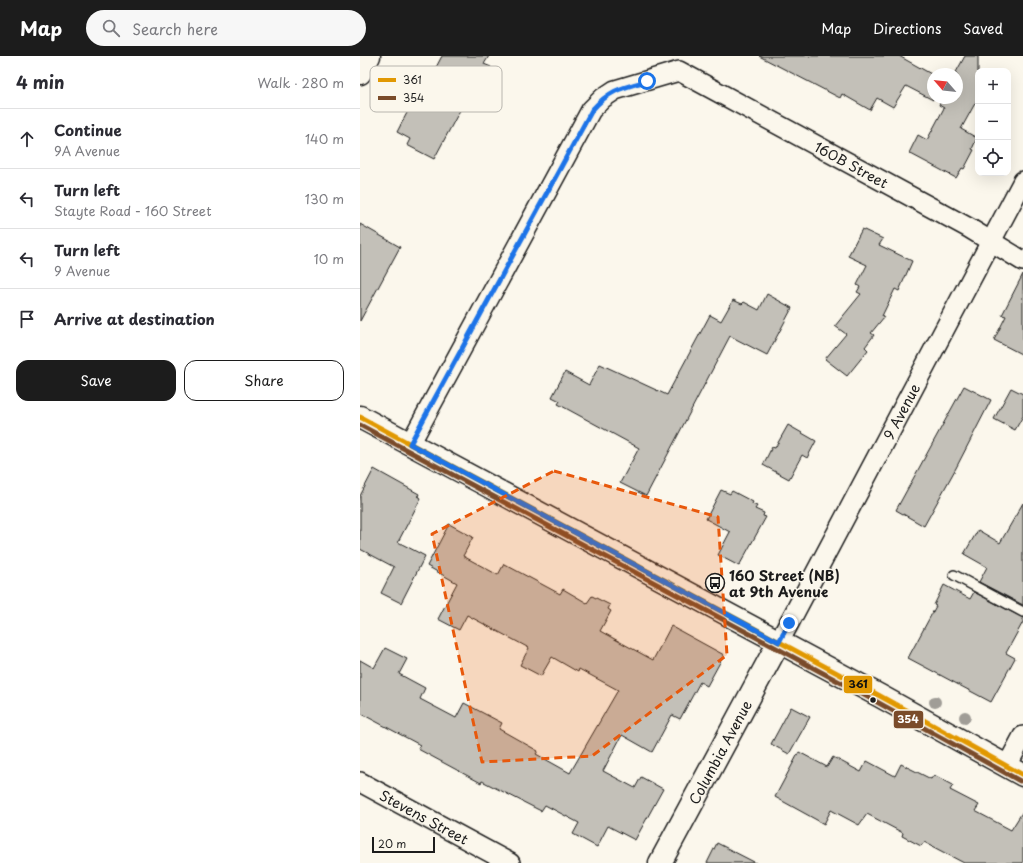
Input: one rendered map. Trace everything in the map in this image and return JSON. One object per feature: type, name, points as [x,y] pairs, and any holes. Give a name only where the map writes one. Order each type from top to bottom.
[{"type":"main road","points":[[360,73],[369,56]]},
{"type":"main road","points":[[360,417],[779,642],[1015,771]]},
{"type":"main road","name":"Columbia Avenue","points":[[660,863],[779,642]]},
{"type":"street","name":"160B Street","points":[[410,444],[592,110],[603,98],[615,90],[679,71],[962,224],[1023,261]]},
{"type":"street","name":"9 Avenue","points":[[779,642],[1023,181]]},
{"type":"street","points":[[1015,771],[1023,736]]},
{"type":"street","name":"Stevens Street","points":[[360,782],[510,863]]},
{"type":"lane","points":[[954,575],[1023,612]]},
{"type":"highlighted area","points":[[554,471],[718,517],[727,655],[592,756],[482,762],[432,534]]},
{"type":"building","points":[[442,56],[489,56],[484,64],[489,66],[437,66]]},
{"type":"building","points":[[759,56],[899,56],[927,72],[927,97],[906,86],[893,107],[877,98],[870,110],[842,94],[840,98]]},
{"type":"building","points":[[965,56],[978,56],[978,68],[975,68],[975,103],[961,129],[975,137],[975,142],[972,149],[974,150],[964,169],[962,168],[956,178],[909,153],[918,135],[927,140],[944,108],[939,104],[963,104],[963,68],[958,68]]},
{"type":"building","points":[[407,112],[459,112],[434,159],[407,145],[410,139],[397,132]]},
{"type":"building","points":[[360,224],[400,247],[360,321]]},
{"type":"building","points":[[862,229],[883,239],[879,245],[912,261],[899,291],[895,289],[882,316],[884,317],[871,333],[874,335],[865,347],[868,350],[847,376],[825,359],[846,334],[835,326],[861,294],[857,292],[860,287],[857,285],[867,265],[848,256]]},
{"type":"building","points":[[1023,274],[1023,355],[994,340],[1006,316],[1002,315]]},
{"type":"building","points":[[767,294],[792,308],[767,355],[730,336],[646,496],[620,483],[639,448],[558,404],[560,401],[552,397],[565,372],[589,385],[600,364],[667,395],[710,315],[721,321],[733,300],[742,304],[744,302],[759,310]]},
{"type":"building","points":[[964,386],[991,400],[924,526],[896,510]]},
{"type":"building","points":[[1011,388],[1023,394],[1023,416],[1015,430],[994,419]]},
{"type":"building","points":[[788,425],[816,441],[807,458],[802,455],[789,479],[763,465],[772,447],[775,448]]},
{"type":"building","points":[[374,469],[419,494],[418,496],[421,498],[398,542],[425,556],[401,603],[381,593],[394,567],[360,549],[360,496]]},
{"type":"building","points":[[721,490],[730,494],[732,491],[753,502],[752,504],[757,506],[755,509],[764,513],[763,516],[766,517],[739,566],[718,555],[730,532],[706,519]]},
{"type":"building","points":[[1023,503],[1023,605],[979,582],[987,567],[964,554],[978,530],[1000,543]]},
{"type":"building","points":[[449,524],[473,537],[463,556],[498,575],[504,564],[560,594],[563,589],[587,603],[592,596],[610,605],[608,609],[611,611],[600,631],[653,660],[671,626],[724,655],[707,686],[700,682],[680,719],[672,715],[652,752],[622,735],[603,771],[635,788],[641,777],[663,789],[635,840],[608,826],[597,847],[573,834],[579,823],[545,805],[541,811],[482,781],[481,783],[418,749],[420,745],[360,713],[360,660],[374,668],[385,648],[407,659],[399,674],[425,688],[420,699],[456,718],[464,703],[502,723],[499,729],[538,751],[536,754],[570,773],[618,690],[579,669],[578,672],[552,657],[541,676],[520,665],[529,648],[467,615],[459,630],[438,619],[457,583],[427,566]]},
{"type":"building","points":[[944,585],[970,599],[974,592],[1023,618],[1023,622],[1006,653],[1015,658],[991,702],[908,658],[936,606],[934,605]]},
{"type":"building","points":[[791,707],[810,717],[789,754],[771,744]]},
{"type":"building","points":[[799,752],[827,767],[833,757],[861,772],[867,761],[895,776],[901,764],[931,779],[934,775],[953,785],[950,790],[979,805],[975,811],[1011,830],[1023,811],[1023,863],[964,863],[924,842],[921,846],[902,836],[903,833],[867,814],[859,825],[831,810],[824,824],[775,797]]},
{"type":"building","points":[[717,843],[756,863],[707,863]]},
{"type":"transit line","name":"361","points":[[360,417],[880,696],[1023,775]]},
{"type":"transit line","name":"354","points":[[360,425],[877,702],[1020,781]]},
{"type":"place","name":"160 Street (NB) at 9th Avenue","points":[[715,583]]},
{"type":"route","points":[[647,81],[615,90],[603,98],[592,110],[410,444],[779,642],[789,623]]}]
